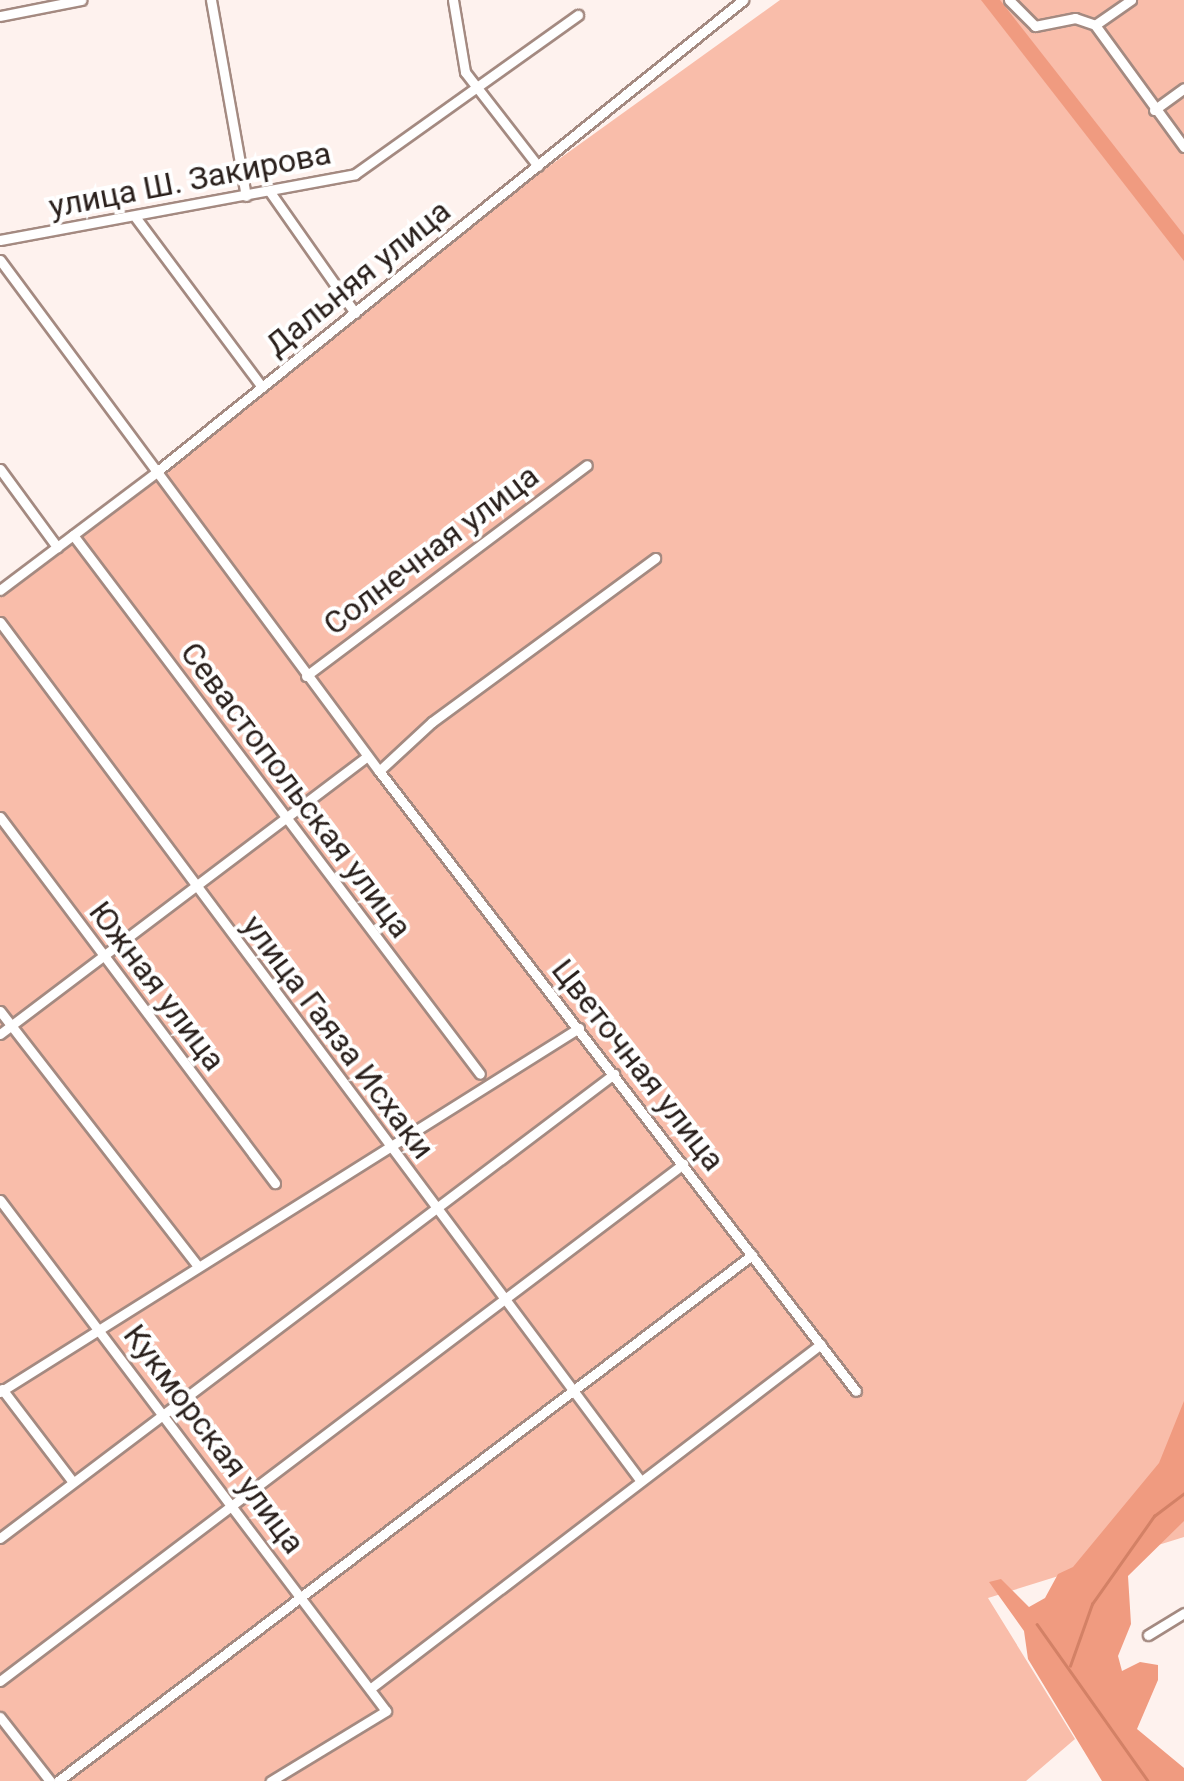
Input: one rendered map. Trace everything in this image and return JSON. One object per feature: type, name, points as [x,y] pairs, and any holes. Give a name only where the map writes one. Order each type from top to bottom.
[{"type":"street","points":[[0,16],[81,0]]},
{"type":"street","points":[[211,0],[246,196]]},
{"type":"street","points":[[453,0],[465,72],[538,166]]},
{"type":"street","name":"Дальняя улица","points":[[0,590],[155,474],[743,0]]},
{"type":"street","points":[[1010,0],[1035,26],[1075,18],[1095,25],[1184,147]]},
{"type":"street","points":[[1095,25],[1131,0]]},
{"type":"street","name":"улица Ш. Закирова","points":[[0,240],[136,218],[356,174],[578,16]]},
{"type":"street","points":[[1154,110],[1184,88]]},
{"type":"street","points":[[270,192],[355,313]]},
{"type":"street","points":[[136,218],[262,387]]},
{"type":"street","name":"Цветочная улица","points":[[0,260],[378,772],[856,1391]]},
{"type":"street","name":"Солнечная улица","points":[[306,676],[587,465]]},
{"type":"street","points":[[0,469],[58,547]]},
{"type":"street","name":"Севастопольская улица","points":[[73,535],[284,820],[480,1074]]},
{"type":"street","points":[[378,772],[432,722],[654,558]]},
{"type":"street","name":"улица Гаяза Исхаки","points":[[0,622],[194,889],[640,1480]]},
{"type":"street","points":[[0,1034],[367,756]]},
{"type":"street","name":"Южная улица","points":[[0,817],[275,1183]]},
{"type":"street","points":[[0,1011],[198,1266]]},
{"type":"street","points":[[72,1480],[1,1390],[579,1028]]},
{"type":"street","points":[[0,1538],[614,1074]]},
{"type":"street","points":[[0,1682],[683,1164]]},
{"type":"street","name":"Кукморская улица","points":[[0,1200],[386,1710],[271,1781]]},
{"type":"street","points":[[58,1781],[752,1255]]},
{"type":"street","points":[[371,1688],[821,1344]]},
{"type":"street","points":[[1148,1635],[1184,1614]]},
{"type":"street","points":[[0,1717],[50,1781]]},
{"type":"shaded area","points":[[780,0],[1184,0],[1184,1537],[988,1598],[1075,1739],[1026,1781],[0,1781],[0,596],[441,244]]},
{"type":"shaded area","points":[[981,0],[1000,0],[1184,235],[1184,261]]},
{"type":"shaded area","points":[[1184,1401],[1184,1521],[1128,1576],[1131,1624],[1118,1656],[1122,1671],[1140,1662],[1158,1665],[1158,1680],[1137,1729],[1184,1768],[1184,1781],[1102,1781],[1028,1659],[1024,1631],[989,1582],[1001,1579],[1029,1607],[1045,1598],[1058,1574],[1073,1567],[1159,1463]]},
{"type":"waterway","points":[[1070,1666],[1092,1604],[1154,1516],[1184,1493]]},
{"type":"waterway","points":[[1037,1624],[1148,1781]]}]
